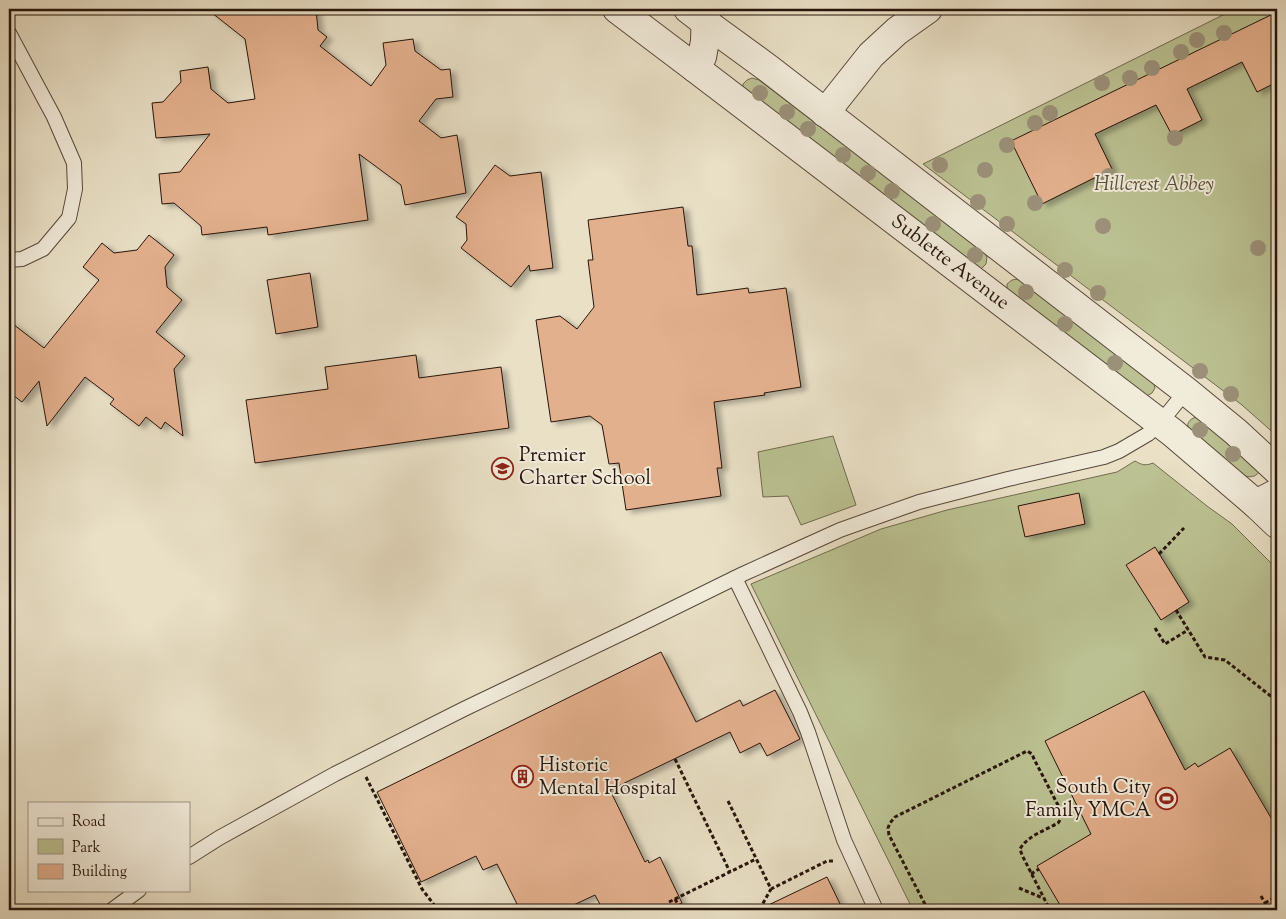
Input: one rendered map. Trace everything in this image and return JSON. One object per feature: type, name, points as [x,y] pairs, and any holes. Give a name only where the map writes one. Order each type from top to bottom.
[{"type":"street","name":"Sublette Avenue","points":[[617,9],[1160,423],[1267,498],[1277,524]]},
{"type":"street","points":[[825,113],[871,55],[897,32],[928,9]]},
{"type":"street","points":[[695,68],[702,57],[706,41],[700,13]]},
{"type":"street","points":[[700,13],[825,113],[1186,392],[1236,432],[1277,470]]},
{"type":"lane","points":[[9,33],[54,117],[74,164],[75,189],[70,218],[43,249],[22,259],[9,260]]},
{"type":"lane","points":[[190,857],[219,838],[335,774],[464,709],[735,578],[840,530],[920,502],[1008,478],[1104,457],[1119,451],[1148,434],[1160,423],[1186,392]]},
{"type":"lane","points":[[735,578],[800,712],[844,840],[876,910]]},
{"type":"lane","points":[[112,910],[136,892]]},
{"type":"path","points":[[1159,554],[1184,528]]},
{"type":"path","points":[[1176,610],[1205,656],[1225,660],[1277,701]]},
{"type":"path","points":[[1155,628],[1165,644],[1188,630]]},
{"type":"path","points":[[928,910],[889,834],[888,828],[890,823],[895,818],[1027,751],[1032,754],[1062,815],[1058,823],[1022,844],[1020,849],[1050,910]]},
{"type":"path","points":[[675,759],[730,872]]},
{"type":"path","points":[[359,762],[422,889],[438,910]]},
{"type":"path","points":[[728,801],[771,889]]},
{"type":"path","points":[[669,902],[756,858]]},
{"type":"path","points":[[752,910],[762,906],[771,889],[826,861],[833,860],[837,864]]},
{"type":"path","points":[[1031,874],[1039,869]]},
{"type":"path","points":[[1019,888],[1044,898]]},
{"type":"path","points":[[1261,896],[1269,910]]},
{"type":"path","points":[[1265,903],[1277,896]]},
{"type":"path","points":[[675,899],[681,910]]},
{"type":"path","points":[[762,906],[764,910]]},
{"type":"green space","name":"Hillcrest Abbey","points":[[1235,9],[1277,9],[1277,436],[1242,405],[923,164]]},
{"type":"green space","points":[[752,78],[759,80],[983,251],[987,257],[986,264],[981,269],[974,268],[743,89],[743,84]]},
{"type":"green space","points":[[1018,279],[1153,381],[1155,388],[1152,393],[1145,397],[1007,290],[1007,284],[1012,280]]},
{"type":"green space","points":[[1196,417],[1261,470],[1258,474],[1250,477],[1245,476],[1189,432],[1188,423]]},
{"type":"green space","points":[[833,436],[856,505],[801,525],[788,496],[763,497],[758,452]]},
{"type":"green space","points":[[1135,461],[1144,465],[1153,463],[1232,524],[1277,569],[1277,910],[913,910],[751,584],[881,529],[947,510],[1117,472]]},
{"type":"building","points":[[207,9],[316,9],[318,30],[327,37],[320,46],[371,86],[386,65],[383,43],[413,39],[415,51],[441,70],[450,69],[453,97],[436,99],[419,121],[441,138],[457,135],[466,193],[405,205],[401,185],[359,154],[368,220],[268,235],[267,227],[202,235],[201,226],[174,203],[162,204],[159,174],[180,172],[210,134],[156,138],[152,103],[163,102],[181,82],[180,71],[208,67],[211,89],[228,103],[255,99],[245,39]]},
{"type":"building","points":[[1277,12],[1277,82],[1257,92],[1242,62],[1187,89],[1202,120],[1172,135],[1156,105],[1095,134],[1112,169],[1042,204],[1011,141]]},
{"type":"building","points":[[495,165],[510,176],[541,172],[553,268],[530,271],[529,265],[511,287],[461,248],[467,240],[466,224],[456,217]]},
{"type":"building","points":[[683,207],[688,246],[692,246],[697,295],[748,288],[749,293],[786,288],[801,387],[764,393],[765,395],[714,402],[722,468],[717,468],[721,496],[626,510],[619,463],[609,464],[602,425],[590,416],[551,422],[536,320],[560,316],[577,329],[594,307],[588,260],[593,260],[588,220]]},
{"type":"building","points":[[149,235],[174,255],[165,267],[167,287],[182,300],[156,332],[185,356],[174,369],[183,436],[165,422],[161,429],[146,417],[139,426],[110,404],[114,399],[85,377],[47,426],[39,381],[22,402],[9,392],[9,321],[44,348],[99,280],[83,267],[102,243],[114,253],[137,250]]},
{"type":"building","points":[[310,273],[318,327],[276,334],[267,280]]},
{"type":"building","points":[[416,355],[419,378],[501,367],[509,428],[255,463],[246,400],[328,389],[325,367]]},
{"type":"building","points":[[1079,493],[1085,524],[1025,537],[1018,506]]},
{"type":"building","points":[[1155,547],[1189,602],[1161,620],[1126,565]]},
{"type":"building","name":"Historic Mental Hospital","points":[[661,652],[696,722],[740,700],[743,706],[775,690],[800,739],[767,756],[760,743],[740,753],[730,732],[610,790],[645,862],[648,860],[649,863],[660,857],[682,903],[667,910],[603,910],[595,895],[563,910],[520,910],[497,864],[483,870],[476,856],[421,882],[377,792]]},
{"type":"building","name":"South City Family YMCA","points":[[1144,691],[1185,770],[1195,763],[1198,767],[1230,748],[1277,828],[1277,903],[1263,910],[1063,910],[1037,866],[1091,834],[1045,741]]},
{"type":"building","points":[[827,877],[843,910],[758,910]]},
{"type":"place","name":"Premier Charter School","points":[[503,468]]},
{"type":"place","name":"Historic Mental Hospital","points":[[523,777]]},
{"type":"place","name":"South City Family YMCA","points":[[1167,799]]}]
